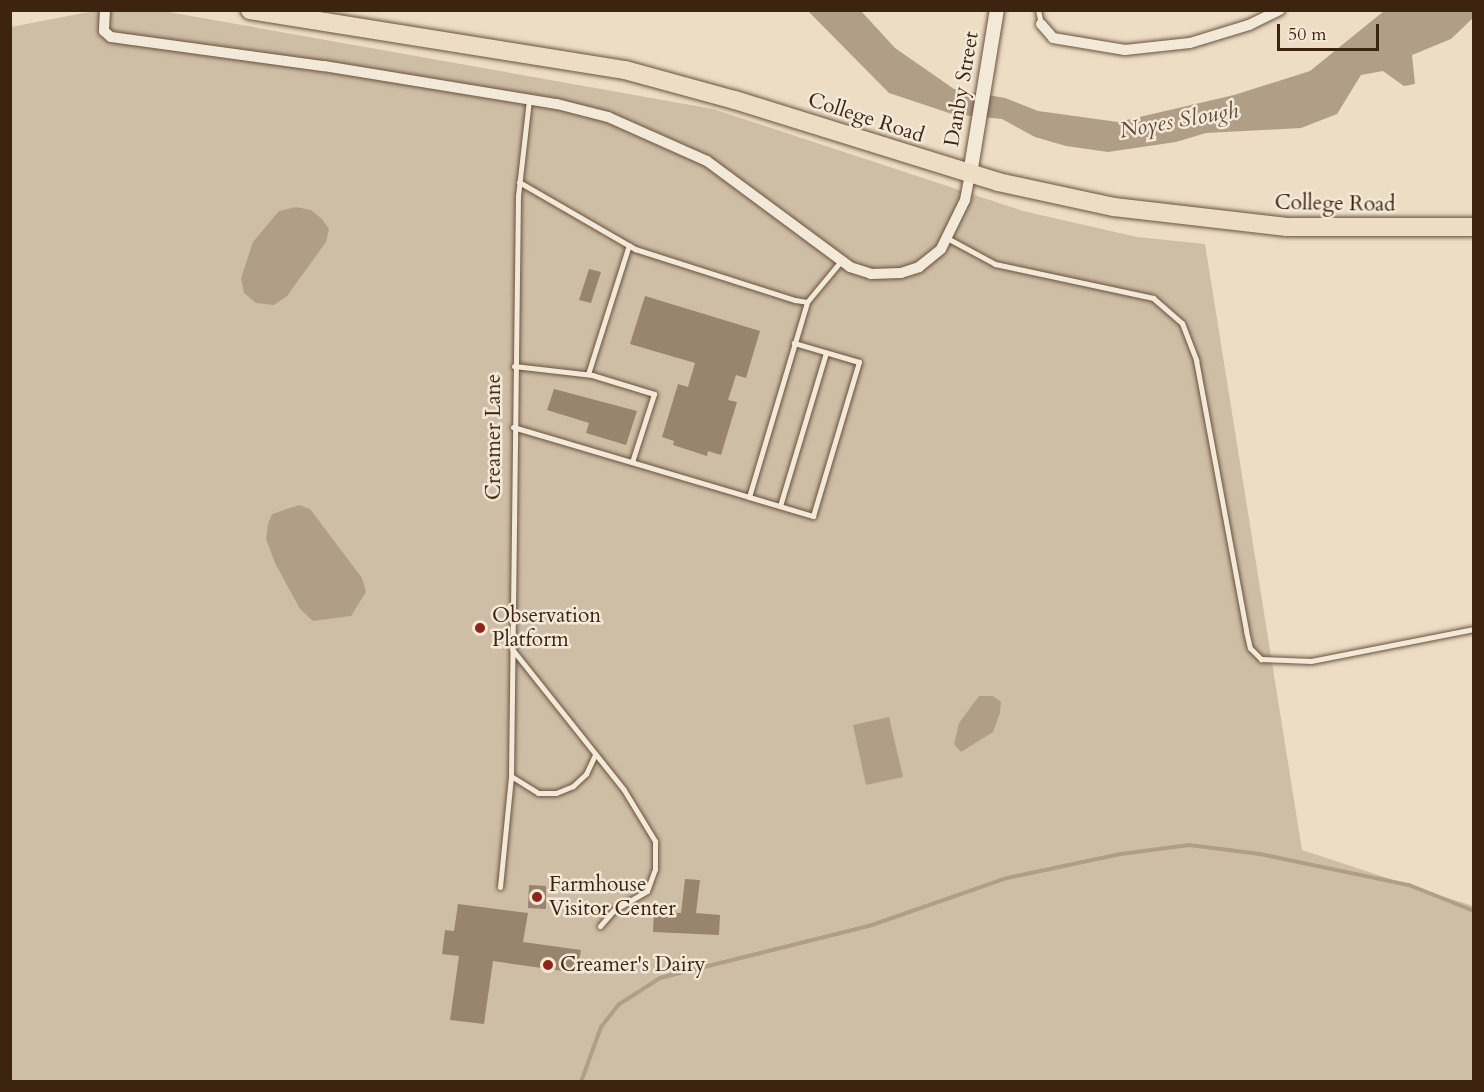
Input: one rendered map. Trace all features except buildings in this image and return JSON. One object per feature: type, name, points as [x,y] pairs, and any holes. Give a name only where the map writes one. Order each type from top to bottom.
[{"type":"main road","name":"College Road","points":[[250,10],[625,70],[735,100],[970,174],[1070,199],[1182,218],[1287,227],[1473,227]]},
{"type":"street","points":[[105,10],[104,31],[111,37],[324,66],[529,100],[608,117],[707,161],[841,260],[871,274],[901,273],[929,260],[947,238],[965,200],[970,174]]},
{"type":"street","name":"Danby Street","points":[[970,174],[997,10]]},
{"type":"street","points":[[1041,24],[1053,38],[1125,50],[1190,43],[1249,25],[1280,10]]},
{"type":"lane","points":[[1038,10],[1041,24]]},
{"type":"lane","name":"Creamer Lane","points":[[500,886],[511,776],[513,427],[519,182],[529,100]]},
{"type":"lane","points":[[519,182],[629,245],[807,302]]},
{"type":"lane","points":[[947,238],[994,264],[1153,298],[1182,323],[1196,360],[1246,631],[1250,648],[1261,659],[1311,661],[1473,628]]},
{"type":"lane","points":[[588,374],[629,245]]},
{"type":"lane","points":[[749,497],[807,302],[841,260]]},
{"type":"lane","points":[[513,427],[813,516],[859,362],[794,343]]},
{"type":"lane","points":[[780,506],[826,353]]},
{"type":"lane","points":[[514,366],[588,374],[654,393],[632,462]]},
{"type":"lane","points":[[512,649],[624,790],[655,841],[655,869],[647,891],[613,911],[600,926]]},
{"type":"lane","points":[[511,776],[538,794],[556,793],[573,786],[586,774],[595,755]]},
{"type":"shaded area","points":[[94,11],[163,11],[713,109],[1023,211],[1137,237],[1205,244],[1302,850],[1473,906],[1473,1081],[11,1082],[11,27]]},
{"type":"water","name":"Noyes Slough","points":[[808,11],[861,11],[895,48],[954,89],[1005,98],[1038,111],[1118,122],[1234,95],[1310,71],[1384,11],[1473,11],[1474,17],[1451,39],[1412,55],[1415,84],[1404,86],[1383,71],[1361,75],[1337,114],[1301,128],[1206,133],[1176,142],[1108,152],[1066,146],[1035,137],[1002,119],[952,114],[889,93]]},
{"type":"water","points":[[296,207],[311,210],[322,219],[329,229],[326,242],[287,296],[274,305],[256,303],[244,293],[241,278],[253,242],[279,211]]},
{"type":"water","points":[[299,505],[310,509],[362,578],[366,592],[351,616],[313,621],[300,609],[275,563],[266,539],[272,514]]},
{"type":"water","points":[[979,696],[993,696],[1001,702],[1000,713],[993,732],[961,752],[954,744],[959,723]]},
{"type":"water","points":[[889,717],[903,777],[866,785],[853,725]]},
{"type":"waterway","points":[[581,1082],[601,1027],[618,1005],[660,978],[872,925],[1007,878],[1121,854],[1189,845],[1260,854],[1409,885],[1474,911]]},
{"type":"place","name":"Observation Platform","points":[[480,628]]},
{"type":"place","name":"Farmhouse Visitor Center","points":[[537,897]]},
{"type":"place","name":"Creamer's Dairy","points":[[548,965]]}]
